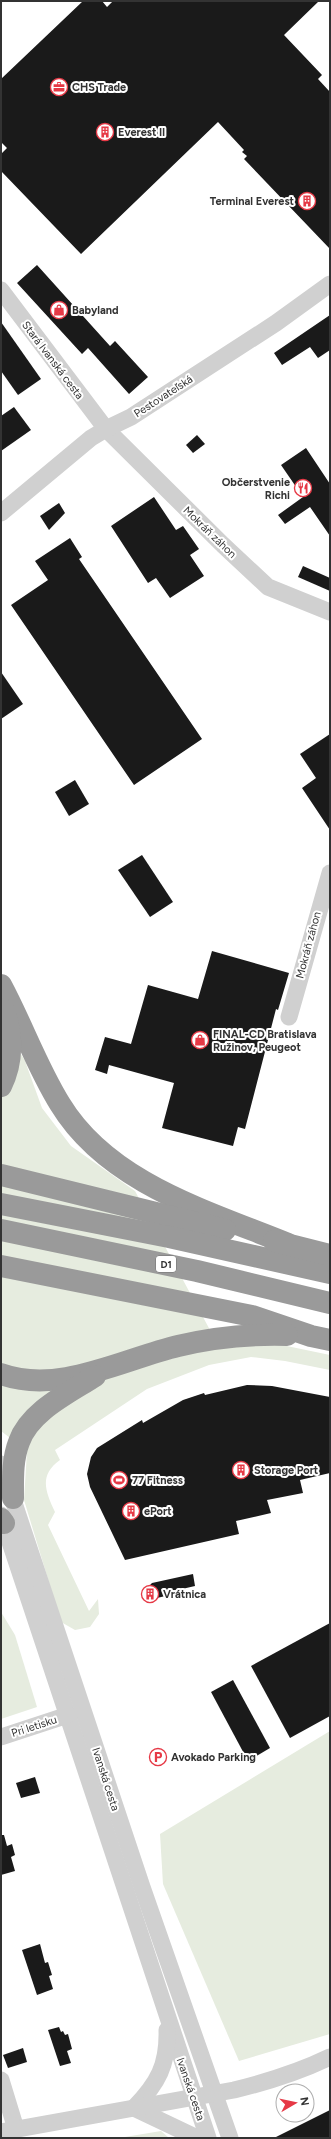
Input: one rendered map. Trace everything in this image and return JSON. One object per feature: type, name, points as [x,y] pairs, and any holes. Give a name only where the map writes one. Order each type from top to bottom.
[{"type":"highway","points":[[1,985],[60,1104],[83,1136],[96,1149],[122,1169],[154,1187],[288,1244]]},
{"type":"highway","points":[[1,1004],[7,1020],[10,1042],[9,1062],[1,1086]]},
{"type":"highway","points":[[1,1175],[330,1255]]},
{"type":"highway","points":[[1,1204],[169,1237],[330,1273]]},
{"type":"highway","name":"D1","points":[[1,1230],[189,1269],[330,1303]]},
{"type":"highway","points":[[1,1266],[252,1316],[320,1338]]},
{"type":"highway","points":[[1,1374],[25,1379],[42,1380],[105,1370],[177,1346],[211,1339],[254,1334],[320,1338]]},
{"type":"highway","points":[[5,1514],[17,1448],[28,1427],[41,1413],[105,1370]]},
{"type":"street","name":"Pestovateľská","points":[[1,513],[86,443],[106,429],[131,417],[276,323],[330,284]]},
{"type":"street","name":"Stará Ivanská cesta","points":[[1,290],[106,429]]},
{"type":"street","name":"Mokráň záhon","points":[[106,429],[268,587],[330,612]]},
{"type":"street","name":"Mokráň záhon","points":[[289,1017],[330,873]]},
{"type":"street","name":"Ivanská cesta","points":[[1,1464],[5,1514],[68,1716],[208,2138]]},
{"type":"street","name":"Ivanská cesta","points":[[5,1514],[142,1887],[216,2093],[230,2138]]},
{"type":"street","name":"Pri letisku","points":[[1,1737],[68,1716]]},
{"type":"street","points":[[134,2108],[148,2093],[164,2064],[167,2054],[167,2015]]},
{"type":"street","name":"Ivanská cesta","points":[[216,2093],[262,2083],[306,2069],[330,2057]]},
{"type":"street","points":[[1,2080],[9,2130],[216,2093]]},
{"type":"street","points":[[134,2108],[197,2138]]},
{"type":"shaded area","points":[[1,1021],[25,1061],[42,1108],[71,1146],[135,1191],[217,1343],[282,1345],[330,1355],[330,1370],[285,1361],[251,1357],[209,1365],[147,1389],[55,1450],[60,1460],[53,1466],[47,1478],[47,1490],[55,1512],[48,1525],[89,1611],[98,1599],[99,1614],[90,1627],[75,1630],[61,1622],[24,1500],[27,1451],[1,1431]]},
{"type":"shaded area","points":[[1,1612],[15,1635],[37,1707],[1,1719]]},
{"type":"shaded area","points":[[330,1731],[330,2034],[239,2061],[163,1884],[160,1834]]},
{"type":"shaded area","points":[[161,2131],[169,2138],[119,2138]]},
{"type":"building","points":[[83,1],[102,1],[107,7],[113,1],[319,1],[284,35],[322,75],[318,79],[330,92],[330,249],[244,159],[247,156],[242,152],[244,150],[218,122],[81,254],[1,171],[1,154],[7,148],[1,142],[1,79]]},
{"type":"building","name":"Babyland","points":[[37,265],[110,346],[115,341],[148,377],[129,394],[88,348],[82,354],[17,283]]},
{"type":"building","points":[[330,315],[330,350],[318,358],[310,347],[282,365],[274,353]]},
{"type":"building","points":[[1,322],[41,379],[18,395],[1,371]]},
{"type":"building","points":[[14,407],[31,430],[1,451],[1,416]]},
{"type":"building","points":[[197,435],[205,444],[193,453],[186,445]]},
{"type":"building","points":[[306,448],[330,484],[330,536],[310,507],[285,524],[278,515],[303,497],[281,465]]},
{"type":"building","points":[[154,497],[176,530],[183,526],[199,549],[190,555],[204,576],[170,598],[156,578],[148,583],[111,526]]},
{"type":"building","points":[[59,503],[65,513],[49,530],[40,516]]},
{"type":"building","points":[[70,538],[82,557],[79,559],[202,739],[134,785],[11,605],[48,580],[35,561]]},
{"type":"building","points":[[303,566],[330,578],[330,591],[298,577]]},
{"type":"building","points":[[1,672],[23,704],[1,719]]},
{"type":"building","points":[[330,734],[330,830],[302,788],[316,778],[300,754]]},
{"type":"building","points":[[75,780],[89,804],[69,816],[55,792]]},
{"type":"building","points":[[142,855],[173,902],[150,917],[118,870]]},
{"type":"building","name":"FINAL-CD Bratislava Ružinov, Peugeot","points":[[212,951],[289,973],[278,1010],[276,1009],[245,1129],[238,1127],[233,1146],[162,1128],[174,1083],[109,1065],[107,1074],[95,1070],[105,1037],[131,1044],[148,985],[198,999]]},
{"type":"building","name":"Storage Port","points":[[247,1385],[272,1386],[330,1397],[330,1473],[300,1480],[303,1493],[267,1500],[271,1513],[236,1521],[239,1534],[125,1560],[90,1487],[87,1474],[91,1457],[97,1448],[142,1420],[143,1423],[183,1400],[204,1393],[205,1395]]},
{"type":"building","points":[[193,1574],[195,1586],[169,1592],[170,1595],[148,1600],[146,1589],[152,1583]]},
{"type":"building","points":[[330,1623],[330,1716],[290,1738],[251,1666]]},
{"type":"building","points":[[233,1680],[270,1748],[248,1761],[211,1692]]},
{"type":"building","points":[[35,1777],[40,1793],[21,1798],[16,1783]]},
{"type":"building","points":[[1,1835],[4,1835],[7,1846],[12,1844],[15,1855],[11,1857],[15,1871],[1,1875]]},
{"type":"building","points":[[40,1944],[45,1963],[48,1962],[52,1975],[49,1976],[53,1989],[37,1995],[22,1950]]},
{"type":"building","points":[[59,2027],[61,2032],[63,2031],[65,2035],[68,2034],[72,2049],[67,2051],[71,2063],[60,2066],[48,2030]]},
{"type":"building","points":[[23,2048],[27,2062],[8,2068],[3,2055]]},
{"type":"building","points":[[330,2110],[330,2138],[274,2138],[304,2123],[315,2123],[315,2118]]},
{"type":"place","name":"CHS Trade","points":[[59,87]]},
{"type":"place","name":"Everest II","points":[[105,132]]},
{"type":"place","name":"Terminal Everest","points":[[307,201]]},
{"type":"place","name":"Babyland","points":[[59,310]]},
{"type":"place","name":"Občerstvenie Richi","points":[[303,488]]},
{"type":"place","name":"FINAL-CD Bratislava Ružinov, Peugeot","points":[[200,1040]]},
{"type":"place","name":"Storage Port","points":[[241,1470]]},
{"type":"place","name":"77 Fitness","points":[[119,1480]]},
{"type":"place","name":"ePort","points":[[131,1511]]},
{"type":"place","name":"Vrátnica","points":[[150,1594]]},
{"type":"place","name":"Avokado Parking","points":[[158,1757]]}]
